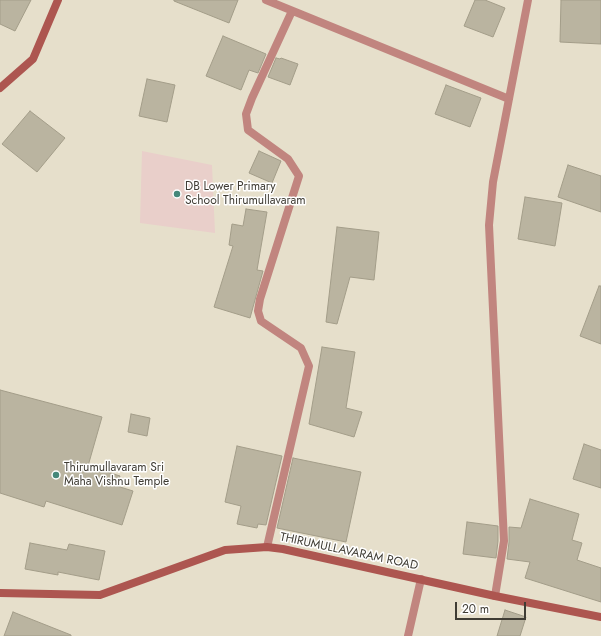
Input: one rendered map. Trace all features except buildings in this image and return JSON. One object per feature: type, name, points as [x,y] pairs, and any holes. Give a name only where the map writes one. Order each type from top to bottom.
[{"type":"street","points":[[0,88],[33,59],[58,0]]},
{"type":"street","points":[[266,0],[509,99]]},
{"type":"street","points":[[495,596],[504,541],[489,225],[493,182],[528,0]]},
{"type":"street","points":[[267,547],[309,366],[301,348],[261,321],[258,311],[260,299],[299,176],[288,159],[248,130],[246,114],[292,11]]},
{"type":"street","name":"THIRUMULLAVARAM ROAD","points":[[0,593],[100,595],[225,550],[267,547],[283,549],[495,596],[601,617]]},
{"type":"street","points":[[408,636],[421,580]]},
{"type":"shaded area","name":"DB Lower Primary School Thirumullavaram","points":[[142,151],[212,165],[215,233],[140,223]]},
{"type":"place","name":"DB Lower Primary School Thirumullavaram","points":[[177,194]]},
{"type":"place","name":"Thirumullavaram Sri Maha Vishnu Temple","points":[[56,475]]}]
